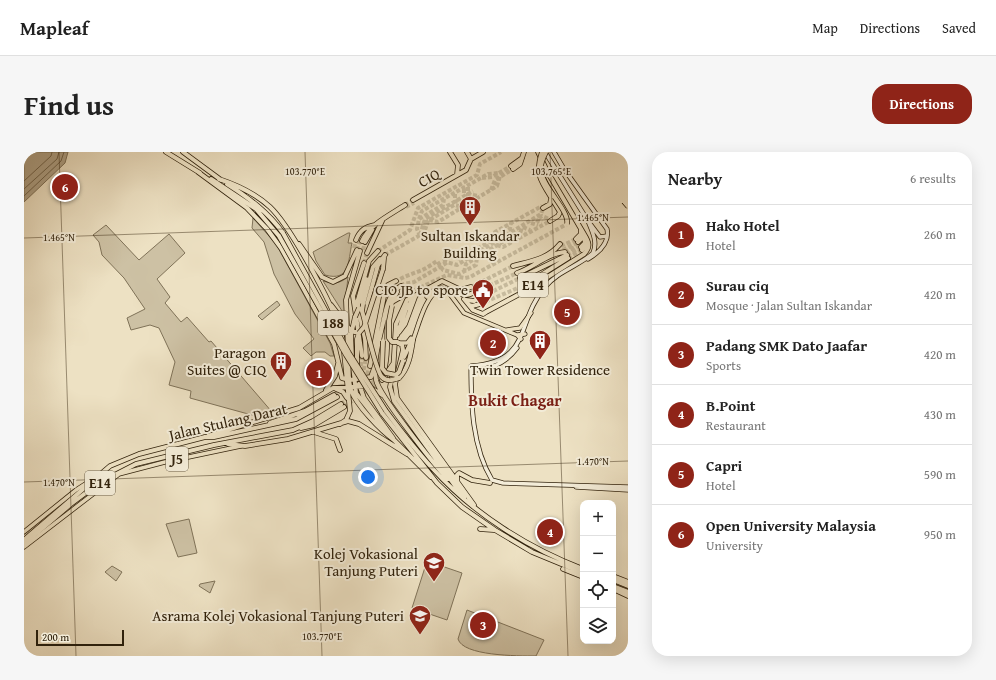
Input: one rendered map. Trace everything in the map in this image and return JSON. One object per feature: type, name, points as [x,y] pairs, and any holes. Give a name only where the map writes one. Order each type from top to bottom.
[{"type":"highway","name":"188","points":[[166,152],[252,206],[281,234]]},
{"type":"highway","name":"188","points":[[183,152],[259,206],[270,216],[349,362],[437,483],[462,507],[495,530],[540,556],[580,573]]},
{"type":"highway","name":"CIQ","points":[[450,152],[458,167],[457,176]]},
{"type":"highway","points":[[467,152],[471,159]]},
{"type":"highway","name":"CIQ","points":[[413,202],[466,170],[471,159],[476,154],[483,152]]},
{"type":"highway","points":[[538,152],[588,240],[587,246],[578,243]]},
{"type":"highway","points":[[542,152],[539,161],[538,174],[560,214],[550,220]]},
{"type":"highway","points":[[546,152],[541,162],[541,173],[563,211],[567,224]]},
{"type":"highway","points":[[512,167],[520,164],[524,154]]},
{"type":"highway","points":[[198,172],[247,208],[267,229],[281,248],[334,344],[339,361],[340,375],[352,379],[370,377],[377,361]]},
{"type":"highway","points":[[219,179],[240,187],[270,207],[302,247],[322,277],[329,281],[341,279],[347,273],[352,262],[382,220]]},
{"type":"highway","points":[[392,214],[396,208],[415,196],[432,191]]},
{"type":"highway","points":[[542,207],[549,202],[551,198]]},
{"type":"highway","points":[[361,241],[365,230],[406,206]]},
{"type":"highway","points":[[578,243],[579,233],[582,230]]},
{"type":"highway","points":[[578,243],[584,240],[582,230]]},
{"type":"highway","points":[[295,240],[330,304],[338,322],[352,379]]},
{"type":"highway","name":"E14","points":[[453,287],[473,310],[479,313],[486,312],[526,290],[584,254],[588,250],[588,240]]},
{"type":"highway","points":[[360,251],[347,295],[346,324],[352,386],[356,398],[374,422],[437,483]]},
{"type":"highway","points":[[340,424],[346,420],[349,414],[348,399],[352,386],[351,331],[353,323],[355,317],[358,308],[371,262],[378,251],[369,261],[358,298],[358,308],[366,344],[364,357],[353,296],[364,263]]},
{"type":"highway","name":"E14","points":[[513,266],[539,260],[557,251],[564,251]]},
{"type":"highway","name":"E14","points":[[517,273],[528,269],[557,251]]},
{"type":"highway","name":"E14","points":[[520,278],[561,258],[564,251]]},
{"type":"highway","name":"E14","points":[[524,285],[564,251]]},
{"type":"highway","points":[[362,326],[378,265],[385,255]]},
{"type":"highway","points":[[352,379],[359,333],[364,327],[385,255]]},
{"type":"highway","points":[[385,255],[375,264],[362,311],[378,371],[386,380],[392,381],[399,378],[404,371],[408,363],[413,340]]},
{"type":"highway","points":[[370,366],[385,291],[388,285],[396,281]]},
{"type":"highway","points":[[464,498],[392,397],[390,387],[394,362],[396,324],[407,300],[442,281],[461,290],[471,287]]},
{"type":"highway","points":[[385,367],[386,329],[391,306],[401,286],[395,290],[387,305],[382,325],[377,361],[377,383],[388,401],[429,456],[457,487]]},
{"type":"highway","points":[[460,294],[465,296],[473,293]]},
{"type":"highway","points":[[404,295],[391,306],[389,320],[389,338],[392,342],[397,342],[402,346],[403,350],[395,384],[396,398],[476,508]]},
{"type":"highway","points":[[396,335],[405,324],[415,296]]},
{"type":"highway","points":[[464,299],[470,302],[477,299]]},
{"type":"highway","points":[[330,304],[351,331],[359,333]]},
{"type":"highway","points":[[469,305],[472,306],[480,304]]},
{"type":"highway","points":[[322,323],[330,329],[337,326],[338,322]]},
{"type":"highway","points":[[346,324],[353,323]]},
{"type":"highway","points":[[382,325],[382,368],[386,373],[396,375],[399,372],[407,348],[413,340]]},
{"type":"highway","points":[[324,392],[335,376],[339,361]]},
{"type":"highway","points":[[382,380],[394,362]]},
{"type":"highway","points":[[352,386],[364,398],[388,429],[394,440]]},
{"type":"highway","points":[[324,392],[333,388],[352,386],[372,388],[388,401]]},
{"type":"highway","points":[[333,388],[343,392],[348,399]]},
{"type":"highway","name":"J5","points":[[207,437],[299,408],[324,392]]},
{"type":"highway","name":"Jalan Stulang Darat","points":[[96,477],[110,466],[125,459],[207,437],[214,437],[296,419],[336,396]]},
{"type":"highway","name":"E14","points":[[24,545],[71,504],[118,472],[136,464],[191,450],[314,425],[342,405]]},
{"type":"highway","name":"188","points":[[384,412],[434,470],[464,498],[496,524],[521,540],[569,564],[580,567]]},
{"type":"highway","points":[[340,424],[348,421],[354,422],[360,429],[368,430],[407,454]]},
{"type":"highway","name":"J5","points":[[245,446],[288,439],[340,424]]},
{"type":"highway","points":[[314,432],[336,439],[340,450]]},
{"type":"highway","points":[[214,445],[245,446]]},
{"type":"highway","points":[[457,481],[459,473],[472,480],[490,483]]},
{"type":"highway","name":"E14","points":[[24,540],[96,477]]},
{"type":"highway","points":[[480,529],[495,530]]},
{"type":"highway","points":[[540,556],[553,564],[580,576]]},
{"type":"highway","points":[[616,577],[628,582]]},
{"type":"highway","points":[[616,581],[628,586]]},
{"type":"highway","points":[[616,587],[628,592]]},
{"type":"highway","points":[[616,590],[628,596]]},
{"type":"main road","points":[[546,152],[588,221],[600,237],[607,236]]},
{"type":"main road","points":[[471,368],[486,369],[502,362],[513,353],[524,334],[539,300],[549,285],[563,274],[600,252],[607,236],[607,228],[577,189],[554,152]]},
{"type":"main road","points":[[626,152],[628,156]]},
{"type":"main road","points":[[504,330],[520,328],[548,283],[562,272],[590,255],[595,248],[595,239],[588,221]]},
{"type":"main road","points":[[595,248],[600,249],[600,252]]},
{"type":"main road","points":[[397,342],[404,343],[410,341],[423,311],[433,293],[443,290],[450,295],[464,313],[517,335],[521,339]]},
{"type":"main road","points":[[413,340],[423,311]]},
{"type":"main road","points":[[471,368],[489,364],[503,358],[515,348],[524,334],[530,313]]},
{"type":"main road","points":[[517,335],[524,334]]},
{"type":"main road","points":[[471,368],[475,434],[492,480],[503,483],[628,489]]},
{"type":"main road","name":"Jalan Stulang Darat","points":[[24,545],[119,474],[172,460],[245,446]]},
{"type":"main road","name":"Jalan Stulang Darat","points":[[24,532],[76,490],[96,477]]},
{"type":"shaded area","points":[[253,218],[276,244],[330,343],[334,356],[330,356],[325,352],[316,352],[311,356],[303,348],[314,339],[295,314],[274,274],[264,242],[252,228]]},
{"type":"shaded area","points":[[106,225],[139,260],[169,234],[185,253],[157,279],[170,297],[165,303],[181,322],[187,317],[209,342],[211,341],[272,412],[259,417],[190,398],[191,391],[169,385],[175,362],[159,328],[150,325],[131,330],[127,318],[145,309],[124,278],[102,255],[99,242],[93,235]]},
{"type":"shaded area","points":[[350,233],[348,243],[352,243],[346,268],[343,273],[339,275],[325,275],[316,261],[313,252]]},
{"type":"shaded area","points":[[348,277],[344,314],[323,281],[336,283]]},
{"type":"shaded area","points":[[277,301],[280,305],[262,320],[258,316]]},
{"type":"shaded area","points":[[189,519],[197,553],[178,557],[166,524]]},
{"type":"shaded area","points":[[427,561],[462,573],[447,620],[412,608]]},
{"type":"shaded area","points":[[112,566],[122,572],[116,581],[105,572]]},
{"type":"shaded area","points":[[215,581],[210,593],[199,586],[200,584]]},
{"type":"shaded area","points":[[467,610],[544,640],[536,656],[492,654],[470,649],[462,645],[458,639]]},
{"type":"water","points":[[24,152],[68,152],[65,163],[24,202]]},
{"type":"tunnel","points":[[378,251],[410,230],[418,208],[477,175],[480,164],[501,152]]},
{"type":"tunnel","points":[[482,178],[492,177],[511,166]]},
{"type":"tunnel","points":[[491,190],[495,180],[513,169]]},
{"type":"tunnel","points":[[419,219],[422,211],[488,174],[499,173]]},
{"type":"tunnel","points":[[429,220],[438,222],[497,186],[500,176]]},
{"type":"tunnel","points":[[468,187],[468,194],[479,196]]},
{"type":"tunnel","points":[[464,189],[464,196],[473,199]]},
{"type":"tunnel","points":[[420,235],[425,219],[473,191]]},
{"type":"tunnel","points":[[455,194],[455,201],[464,204]]},
{"type":"tunnel","points":[[420,236],[417,229],[419,219],[443,205],[444,199]]},
{"type":"tunnel","points":[[405,205],[413,200]]},
{"type":"tunnel","points":[[406,207],[414,203]]},
{"type":"tunnel","points":[[385,255],[424,233],[428,221],[454,205],[463,207]]},
{"type":"tunnel","points":[[495,239],[495,232],[542,206]]},
{"type":"tunnel","points":[[443,261],[457,265],[541,214],[543,208]]},
{"type":"tunnel","points":[[539,218],[542,216],[549,219]]},
{"type":"tunnel","points":[[536,220],[542,222]]},
{"type":"tunnel","points":[[497,245],[503,247],[550,221]]},
{"type":"tunnel","points":[[451,256],[461,259],[510,229],[511,223]]},
{"type":"tunnel","points":[[531,223],[538,225]]},
{"type":"tunnel","points":[[404,295],[447,275],[465,278],[470,277],[567,224]]},
{"type":"tunnel","points":[[523,227],[530,230]]},
{"type":"tunnel","points":[[519,230],[525,232]]},
{"type":"tunnel","points":[[464,272],[466,264],[514,235],[520,238]]},
{"type":"tunnel","points":[[561,246],[576,239]]},
{"type":"tunnel","points":[[354,248],[356,240]]},
{"type":"tunnel","points":[[357,250],[360,240]]},
{"type":"tunnel","points":[[363,250],[365,242]]},
{"type":"tunnel","points":[[563,250],[578,242]]},
{"type":"tunnel","points":[[565,252],[579,245]]},
{"type":"tunnel","points":[[567,255],[581,247]]},
{"type":"tunnel","points":[[443,261],[464,249],[473,252]]},
{"type":"tunnel","points":[[568,258],[582,250]]},
{"type":"tunnel","points":[[364,263],[367,253]]},
{"type":"tunnel","points":[[387,304],[389,291],[399,279],[422,270],[437,261],[443,270],[459,274],[476,265],[477,257]]},
{"type":"tunnel","points":[[401,286],[414,282],[448,262]]},
{"type":"tunnel","points":[[471,287],[513,266]]},
{"type":"tunnel","points":[[473,293],[517,273]]},
{"type":"tunnel","points":[[477,299],[520,278]]},
{"type":"tunnel","points":[[480,304],[525,285]]},
{"type":"tunnel","points":[[360,372],[362,356]]},
{"type":"tunnel","points":[[356,386],[363,373],[366,358]]},
{"type":"tunnel","points":[[365,380],[370,366]]},
{"type":"tunnel","points":[[366,386],[375,381],[385,367]]},
{"type":"tunnel","points":[[344,407],[382,380]]},
{"type":"tunnel","points":[[334,395],[350,387]]},
{"type":"tunnel","points":[[341,404],[356,394]]},
{"type":"railway","points":[[622,203],[628,210]]},
{"type":"place","name":"Open University Malaysia","points":[[65,187]]},
{"type":"place","name":"Sultan Iskandar Building","points":[[470,226]]},
{"type":"place","name":"CIO JB to spore","points":[[483,310]]},
{"type":"place","name":"Capri","points":[[567,312]]},
{"type":"place","name":"Surau ciq","points":[[493,343]]},
{"type":"place","name":"Twin Tower Residence","points":[[540,360]]},
{"type":"place","name":"Hako Hotel","points":[[319,373]]},
{"type":"place","name":"Paragon Suites @ CIQ","points":[[281,382]]},
{"type":"place","name":"B.Point","points":[[550,532]]},
{"type":"place","name":"Kolej Vokasional Tanjung Puteri","points":[[434,582]]},
{"type":"place","name":"Padang SMK Dato Jaafar","points":[[483,625]]},
{"type":"place","name":"Asrama Kolej Vokasional Tanjung Puteri","points":[[420,636]]},
{"type":"district","name":"Bukit Chagar","points":[[515,400]]}]
